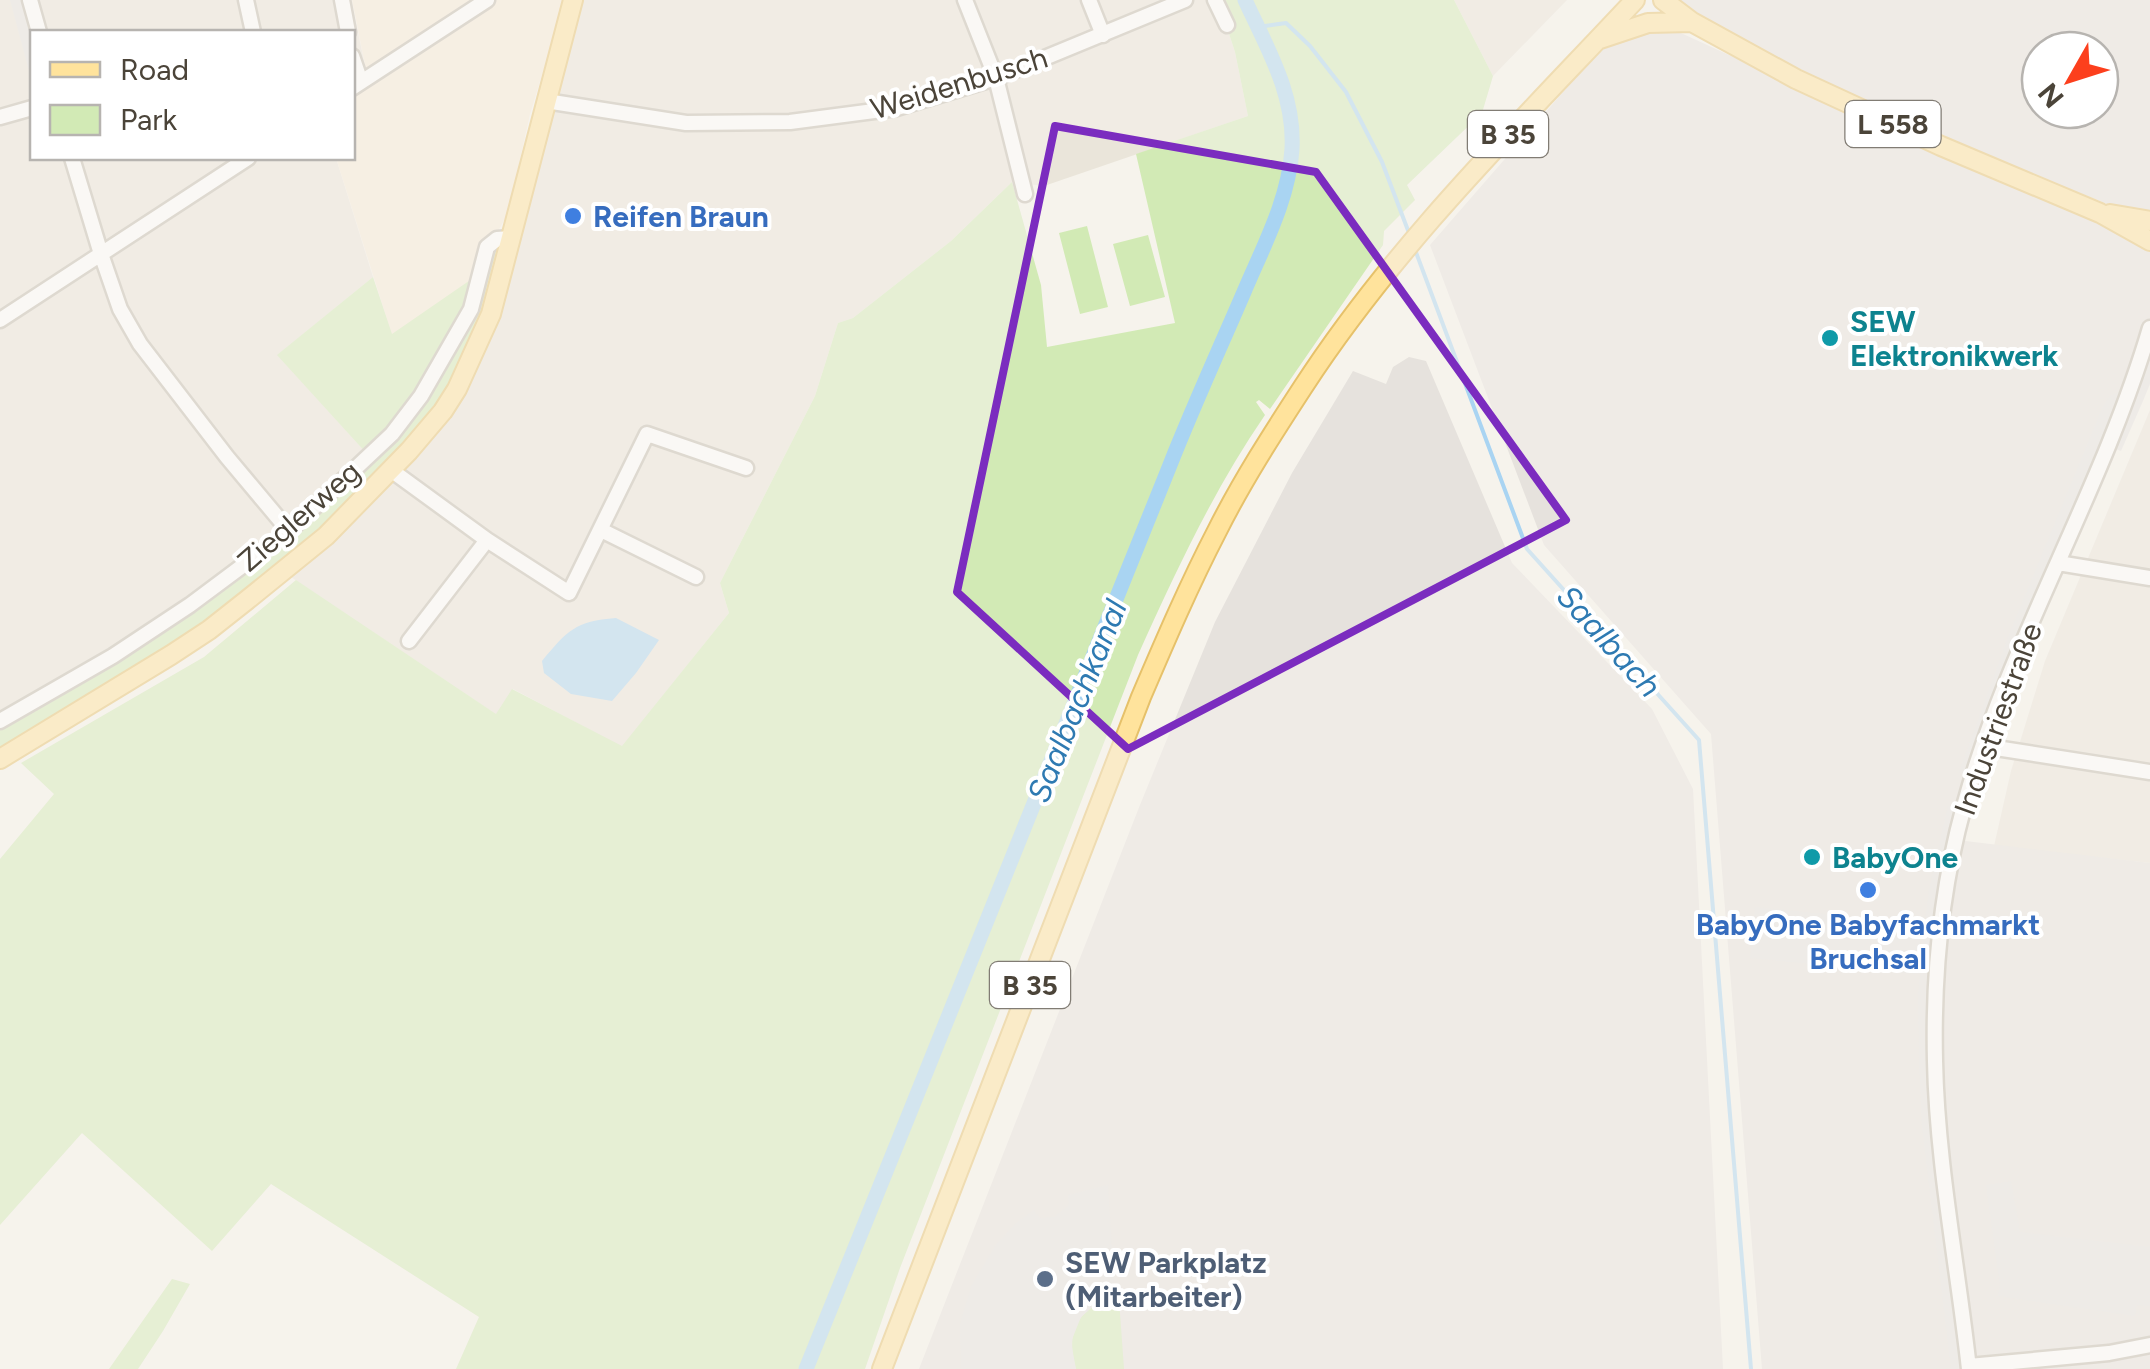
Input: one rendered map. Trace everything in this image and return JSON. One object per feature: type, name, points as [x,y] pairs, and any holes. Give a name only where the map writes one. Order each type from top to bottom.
[{"type":"main road","points":[[0,758],[208,630],[326,536],[443,411],[457,390],[491,314],[573,0]]},
{"type":"main road","name":"B 35","points":[[882,1369],[1141,697],[1219,526],[1304,384],[1400,256],[1462,182],[1635,0]]},
{"type":"main road","name":"L 558","points":[[1663,0],[1692,22],[1796,79],[2100,213],[2150,241]]},
{"type":"main road","name":"B 35","points":[[1598,40],[1648,22],[1692,22]]},
{"type":"main road","name":"L 558","points":[[2100,213],[2150,221]]},
{"type":"street","points":[[30,0],[38,30]]},
{"type":"street","points":[[246,0],[253,30]]},
{"type":"street","points":[[342,0],[348,30]]},
{"type":"street","points":[[357,85],[487,0]]},
{"type":"street","points":[[966,0],[996,78],[1025,194]]},
{"type":"street","points":[[1089,0],[1103,35]]},
{"type":"street","name":"Weidenbusch","points":[[546,101],[686,123],[790,122],[897,108],[996,78],[1185,0]]},
{"type":"street","points":[[1215,0],[1228,25]]},
{"type":"street","points":[[0,117],[30,109]]},
{"type":"street","points":[[73,160],[120,309],[140,344],[289,531]]},
{"type":"street","points":[[0,320],[245,160]]},
{"type":"street","name":"Zieglerweg","points":[[0,722],[113,656],[190,605],[289,531],[392,434],[422,396],[471,308],[487,247],[497,238],[512,238]]},
{"type":"street","name":"Industriestraße","points":[[1969,1368],[1935,1063],[1935,996],[1946,894],[1963,808],[1983,746],[2107,446],[2150,328]]},
{"type":"street","points":[[390,470],[569,593],[647,434],[746,468]]},
{"type":"street","points":[[601,530],[696,577]]},
{"type":"street","points":[[409,641],[487,540]]},
{"type":"street","points":[[2058,563],[2150,578]]},
{"type":"street","points":[[1983,746],[2150,772]]},
{"type":"street","points":[[1969,1368],[2150,1345]]},
{"type":"highlighted area","points":[[1055,126],[1316,172],[1566,520],[1128,749],[957,592]]},
{"type":"shaded area","points":[[0,0],[351,0],[365,65],[355,72],[355,30],[30,30],[30,160],[337,160],[373,277],[278,355],[369,456],[190,605],[0,721]]},
{"type":"shaded area","points":[[10,0],[30,0],[30,75]]},
{"type":"shaded area","points":[[352,0],[565,0],[530,114],[508,213],[471,280],[392,335],[337,160],[355,160],[355,72],[365,65]]},
{"type":"shaded area","points":[[578,0],[1218,0],[1235,52],[1248,116],[1044,186],[1012,182],[951,241],[853,318],[838,323],[815,396],[720,583],[729,613],[622,747],[513,689],[497,715],[282,571],[457,389]]},
{"type":"shaded area","points":[[1454,0],[1567,0],[1493,76]]},
{"type":"shaded area","points":[[1675,0],[2150,0],[2150,211],[2141,217],[1886,117],[1718,34]]},
{"type":"shaded area","points":[[1670,28],[1886,127],[2150,232],[2150,328],[2002,695],[1957,840],[2150,863],[2150,1369],[1762,1369],[1711,734],[1544,545],[1430,245],[1604,45]]},
{"type":"shaded area","points":[[2150,327],[2150,384],[2121,451],[2107,446],[1972,778],[1959,772],[2010,632],[2103,406],[2110,396],[2128,390]]},
{"type":"shaded area","points":[[1409,357],[1426,361],[1512,563],[1652,709],[1693,789],[1723,1369],[919,1369],[1215,622],[1292,473],[1353,371],[1386,384],[1393,367]]},
{"type":"shaded area","points":[[2150,410],[2150,863],[1994,846],[2011,771],[2045,661]]},
{"type":"shaded area","points":[[1948,806],[1963,808],[1946,894],[1938,1110],[1969,1369],[1951,1369],[1922,1126],[1919,1062],[1918,995],[1924,931],[1929,889]]},
{"type":"shaded area","points":[[1755,907],[1922,924],[1917,974],[1750,958]]},
{"type":"shaded area","points":[[2011,1181],[2020,1232],[2150,1247],[2150,1306],[2137,1305],[2135,1316],[1998,1296],[2000,1286],[1986,1185]]},
{"type":"shaded area","name":"SEW Parkplatz (Mitarbeiter)","points":[[1108,1185],[1115,1297],[1096,1304],[1081,1317],[1071,1342],[1076,1369],[961,1369],[960,1324],[972,1285],[995,1246],[1034,1210],[1040,1218],[1054,1217],[1069,1205],[1068,1195]]},
{"type":"green space","points":[[1218,0],[1454,0],[1493,76],[1482,113],[1407,185],[1415,200],[1384,231],[1383,245],[1270,409],[1259,400],[1256,402],[1265,415],[1212,502],[1138,655],[900,1268],[865,1369],[456,1369],[479,1317],[271,1184],[212,1251],[82,1133],[0,1225],[0,859],[54,794],[21,763],[204,657],[296,580],[496,714],[512,689],[622,746],[729,613],[720,583],[815,396],[838,323],[853,318],[951,241],[1012,182],[1041,285],[1047,347],[1175,323],[1136,154],[1248,116],[1235,52]]},
{"type":"green space","points":[[1087,226],[1108,307],[1080,314],[1059,233]]},
{"type":"green space","points":[[1148,235],[1165,297],[1130,306],[1113,244]]},
{"type":"green space","points":[[512,238],[457,389],[391,470],[209,630],[0,756],[0,721],[190,605],[368,455],[277,355],[373,277],[392,334],[479,274],[487,247]]},
{"type":"green space","points":[[172,1279],[190,1284],[138,1369],[109,1369]]},
{"type":"green space","points":[[1115,1286],[1124,1369],[1076,1369],[1072,1344],[1078,1323],[1092,1307],[1115,1297]]},
{"type":"water","points":[[616,618],[659,640],[612,701],[571,694],[544,673],[542,661],[566,635],[581,625]]},
{"type":"waterway","name":"Saalbachkanal","points":[[806,1369],[1179,443],[1281,204],[1292,149],[1289,109],[1278,72],[1245,0]]},
{"type":"waterway","name":"Saalbach","points":[[1258,27],[1286,23],[1310,46],[1346,92],[1382,162],[1409,233]]},
{"type":"waterway","name":"Saalbach","points":[[1414,247],[1527,549],[1699,740],[1751,1369]]},
{"type":"place","name":"Reifen Braun","points":[[573,216]]},
{"type":"place","name":"SEW Elektronikwerk","points":[[1830,338]]},
{"type":"place","name":"BabyOne","points":[[1812,857]]},
{"type":"place","name":"BabyOne Babyfachmarkt Bruchsal","points":[[1868,890]]},
{"type":"place","name":"SEW Parkplatz (Mitarbeiter)","points":[[1045,1279]]}]
